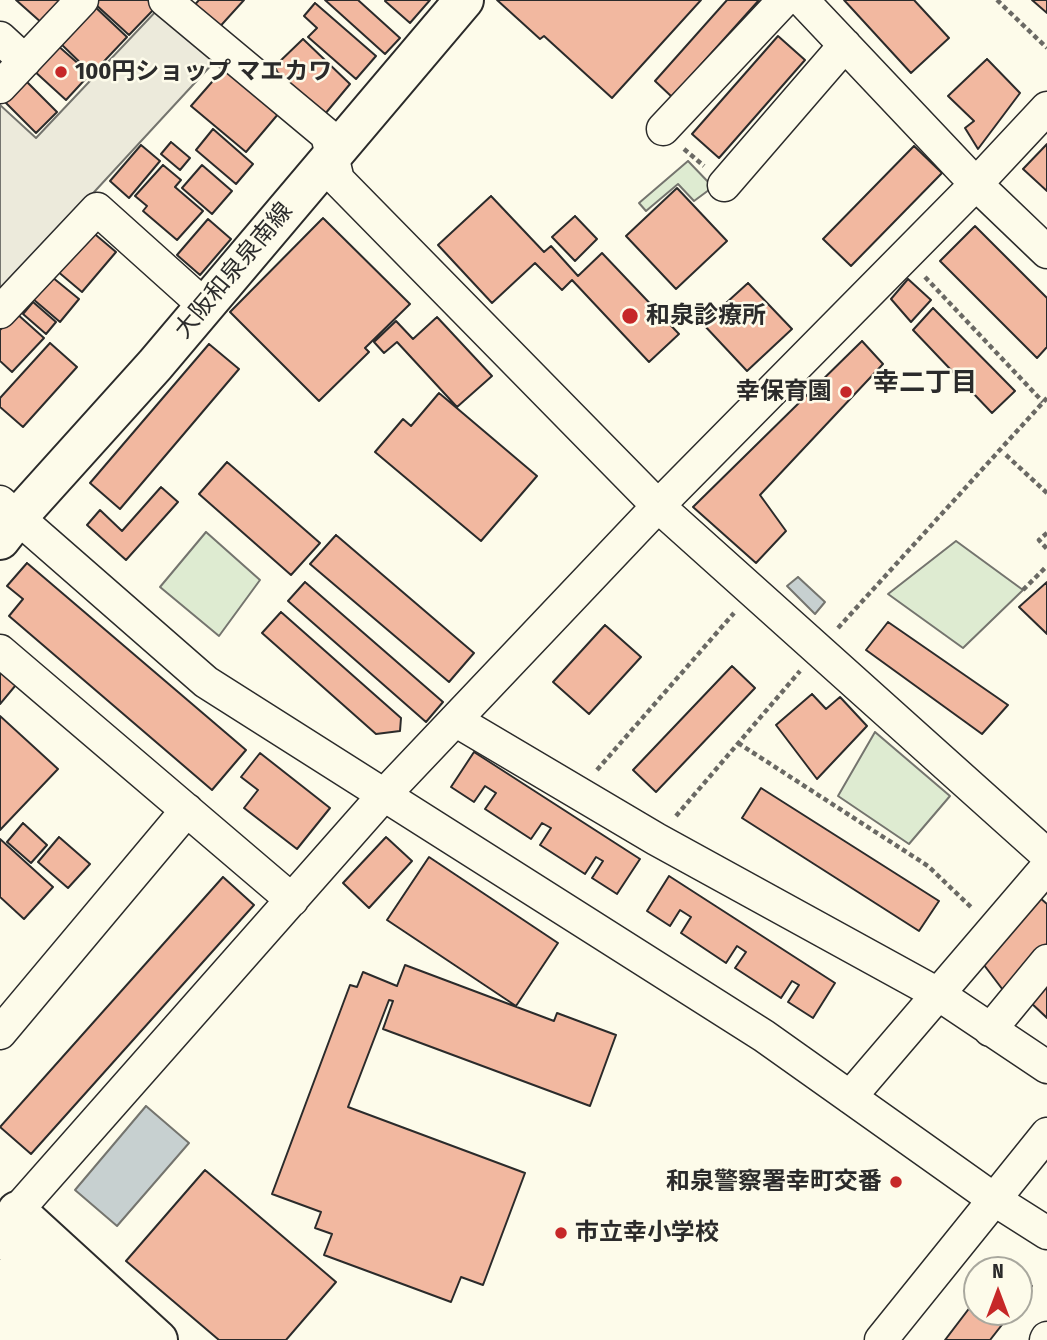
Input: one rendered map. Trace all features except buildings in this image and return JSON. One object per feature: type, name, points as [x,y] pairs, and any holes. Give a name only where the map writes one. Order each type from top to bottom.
[{"type":"main road","name":"大阪和泉泉南線","points":[[6,520],[155,365],[464,0]]},
{"type":"main road","points":[[6,1233],[69,1340]]},
{"type":"main road","points":[[6,1233],[116,1340]]},
{"type":"main road","points":[[6,1233],[158,1340]]},
{"type":"main road","points":[[0,1317],[26,1340]]},
{"type":"street","points":[[0,87],[82,0]]},
{"type":"street","points":[[165,0],[327,135],[338,180],[658,506],[1047,855]]},
{"type":"street","points":[[663,130],[784,0]]},
{"type":"street","points":[[802,0],[976,184],[1047,252]]},
{"type":"street","points":[[0,38],[25,61]]},
{"type":"street","points":[[724,185],[845,45]]},
{"type":"street","points":[[6,1233],[383,796],[658,506],[976,184],[1047,108]]},
{"type":"street","points":[[0,312],[97,209],[205,306]]},
{"type":"street","points":[[6,520],[206,682],[764,1036],[995,1200],[1047,1233]]},
{"type":"street","points":[[0,651],[292,900]]},
{"type":"street","points":[[455,720],[656,839],[938,995],[1047,1067]]},
{"type":"street","points":[[0,1033],[187,810]]},
{"type":"street","points":[[850,1097],[1047,867]]},
{"type":"street","points":[[990,1030],[1047,961]]},
{"type":"street","points":[[881,1340],[1047,1134]]},
{"type":"path","points":[[997,0],[1047,48]]},
{"type":"path","points":[[663,130],[724,185]]},
{"type":"path","points":[[656,839],[818,650],[1045,400],[905,256]]},
{"type":"path","points":[[1006,455],[1047,493]]},
{"type":"path","points":[[1047,533],[1039,540],[1047,549]]},
{"type":"path","points":[[1023,590],[1047,566]]},
{"type":"path","points":[[577,793],[753,592]]},
{"type":"path","points":[[738,743],[928,866],[994,929]]},
{"type":"green space","points":[[688,161],[713,187],[694,201],[678,184],[646,211],[639,203]]},
{"type":"green space","points":[[206,532],[260,580],[219,636],[160,587]]},
{"type":"green space","points":[[956,541],[1023,590],[963,648],[888,594]]},
{"type":"green space","points":[[875,732],[950,796],[909,844],[838,796]]},
{"type":"shaded area","points":[[159,8],[215,61],[0,294],[0,105],[36,138]]},
{"type":"shaded area","points":[[798,577],[825,602],[815,614],[787,586]]},
{"type":"shaded area","points":[[146,1106],[189,1143],[117,1226],[75,1190]]},
{"type":"place","name":"100円ショップ マエカワ","points":[[61,72]]},
{"type":"place","name":"和泉診療所","points":[[630,316]]},
{"type":"place","name":"幸保育園","points":[[846,392]]},
{"type":"place","name":"和泉警察署幸町交番","points":[[896,1182]]},
{"type":"place","name":"市立幸小学校","points":[[561,1233]]},
{"type":"district","name":"幸二丁目","points":[[925,384]]}]
